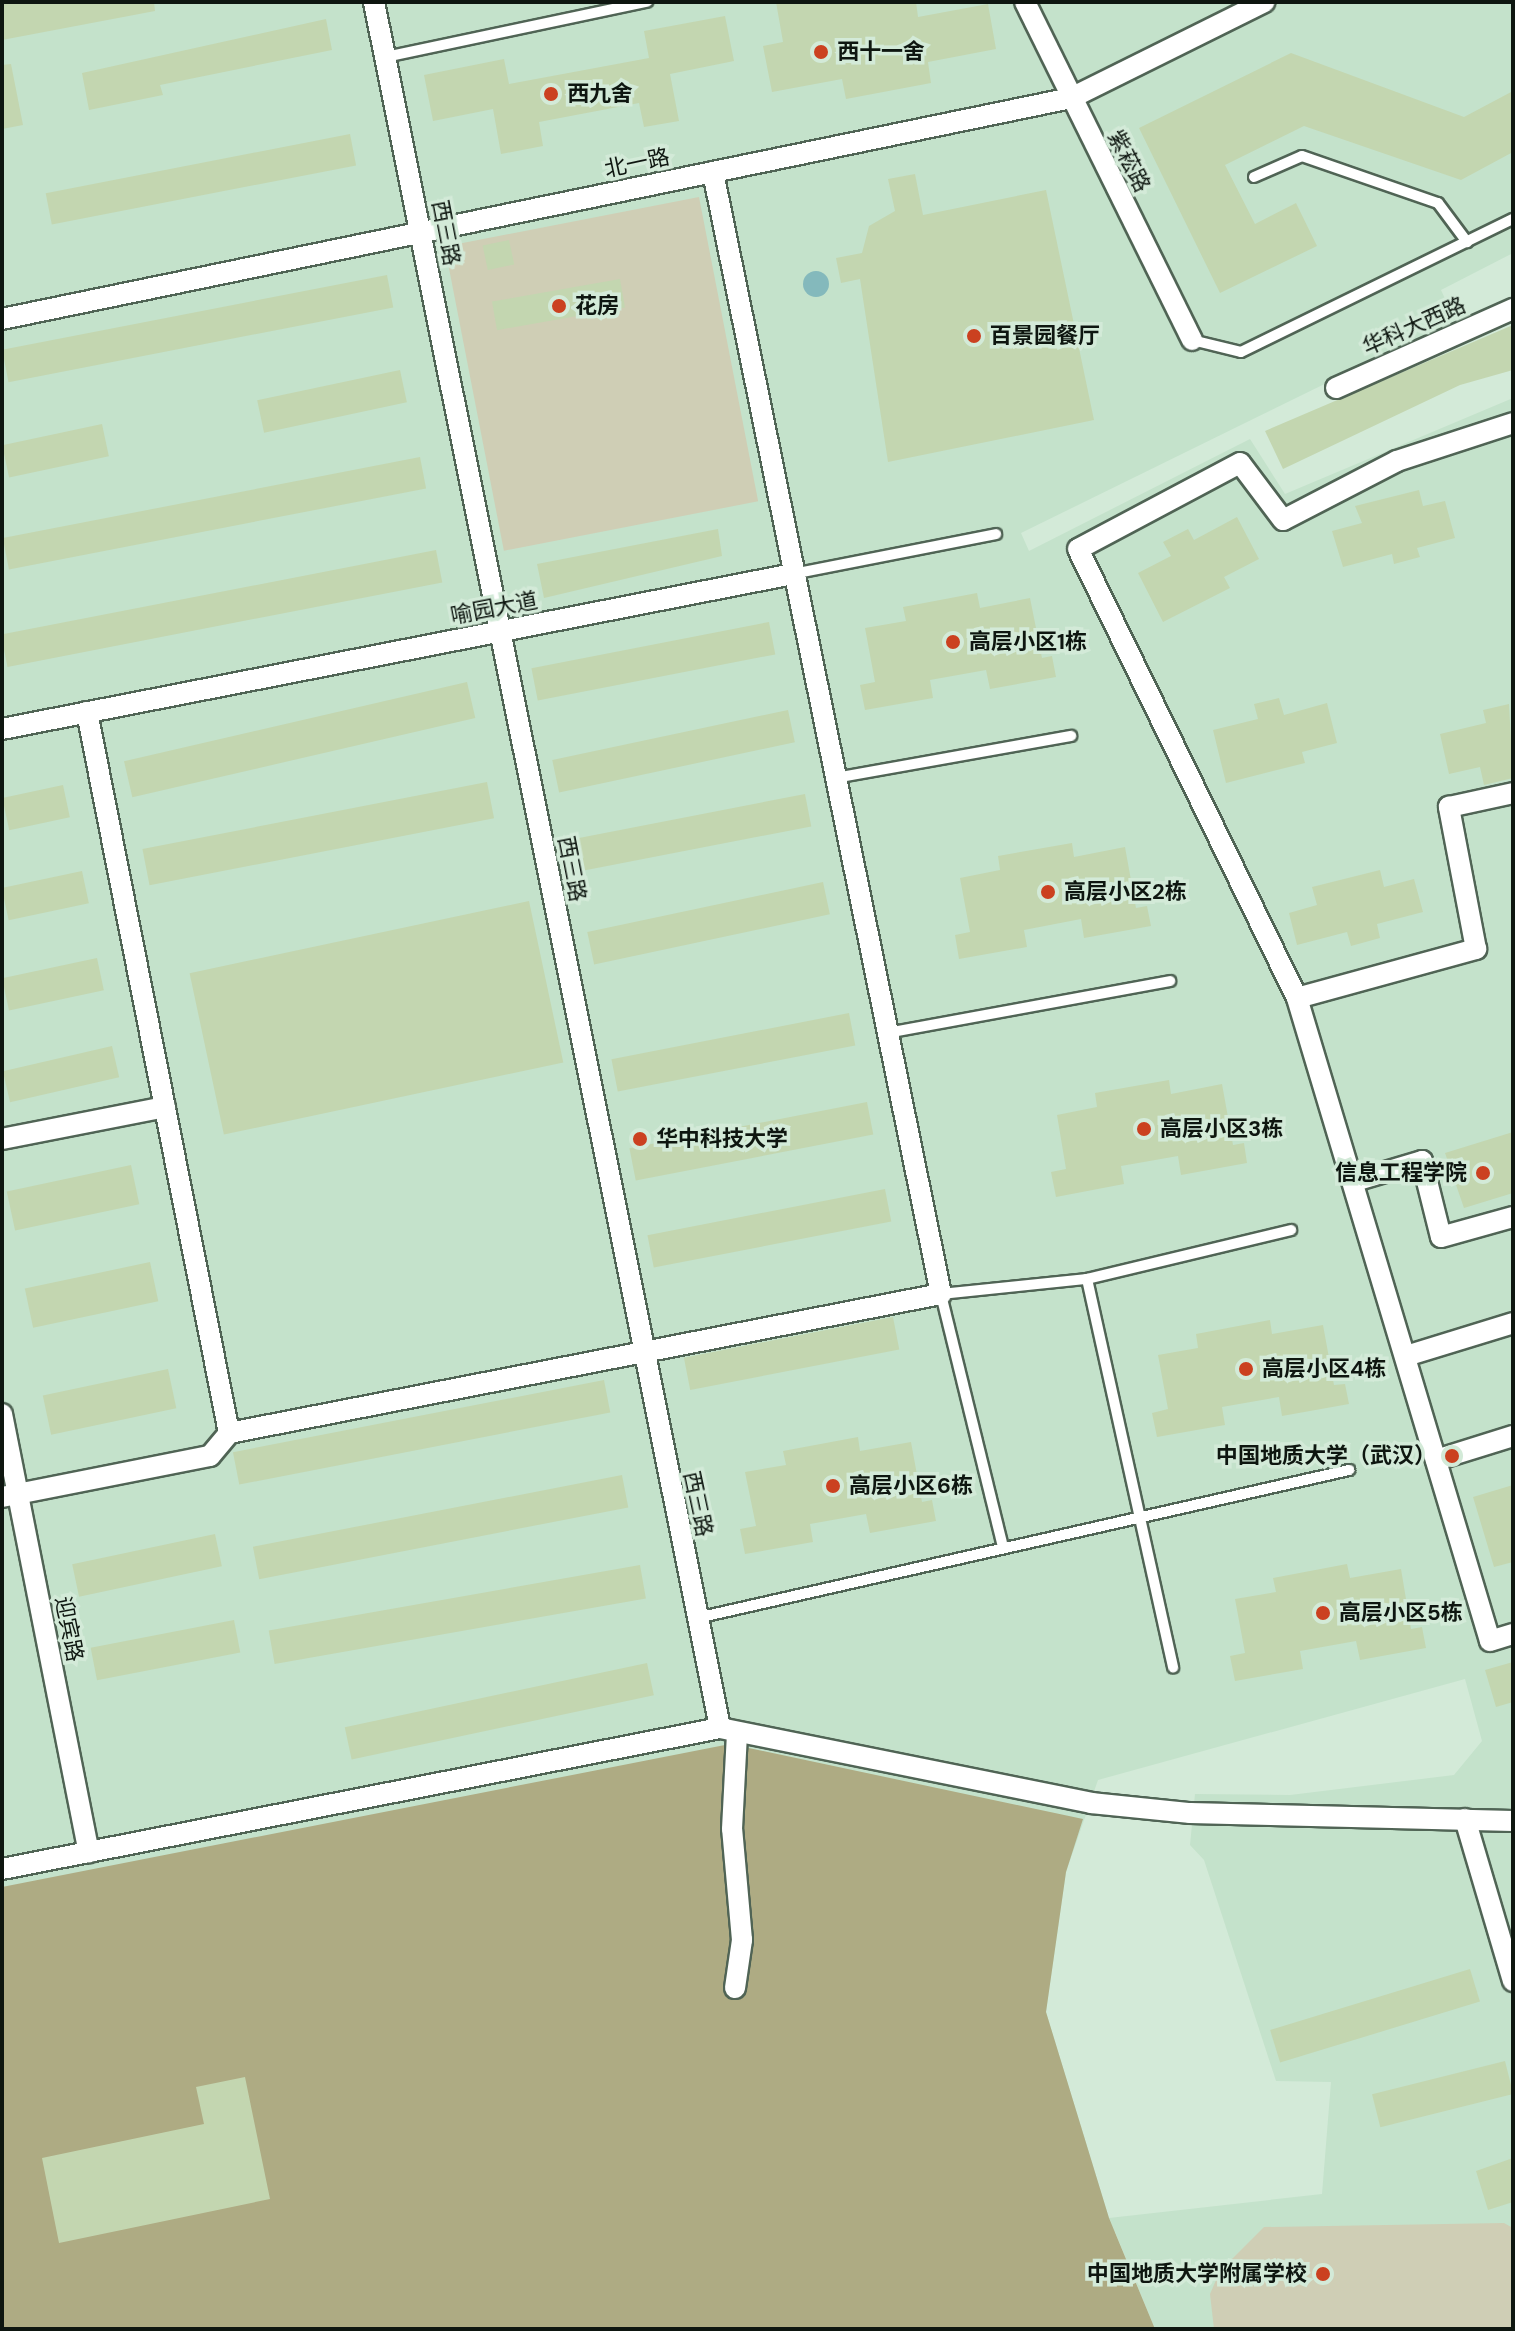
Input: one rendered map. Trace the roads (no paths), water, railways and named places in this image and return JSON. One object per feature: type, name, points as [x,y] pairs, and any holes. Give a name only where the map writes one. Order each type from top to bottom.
[{"type":"street","name":"西三路","points":[[374,2],[642,1352],[697,1618],[728,1731],[732,1829],[742,1940],[735,1988]]},
{"type":"street","name":"紫菘路","points":[[1025,2],[1192,340]]},
{"type":"street","name":"北一路","points":[[2,319],[1071,98],[1264,2]]},
{"type":"street","points":[[10,1496],[210,1456],[229,1433],[941,1294],[713,172]]},
{"type":"street","name":"华科大西路","points":[[1336,388],[1513,309]]},
{"type":"street","points":[[1513,423],[1397,461],[1283,520],[1240,463],[1078,549],[1297,998],[1355,1181],[1490,1641],[1513,1634]]},
{"type":"street","name":"喻园大道","points":[[2,729],[793,574]]},
{"type":"street","points":[[87,712],[229,1433]]},
{"type":"street","points":[[1297,998],[1476,949],[1449,807],[1513,793]]},
{"type":"street","points":[[2,1139],[165,1107]]},
{"type":"street","points":[[1355,1181],[1422,1161],[1441,1237],[1513,1217]]},
{"type":"street","points":[[1406,1356],[1513,1323]]},
{"type":"street","name":"迎宾路","points":[[2,1414],[10,1496],[89,1852]]},
{"type":"street","points":[[1436,1460],[1513,1436]]},
{"type":"street","points":[[2,1869],[728,1731],[1091,1803],[1190,1813],[1513,1821]]},
{"type":"street","points":[[1465,1819],[1513,1981]]},
{"type":"lane","points":[[385,57],[647,2]]},
{"type":"lane","points":[[1254,177],[1302,156],[1438,203],[1467,242]]},
{"type":"lane","points":[[1192,340],[1241,352],[1513,219]]},
{"type":"lane","name":"喻园大道","points":[[793,574],[996,534]]},
{"type":"lane","points":[[835,778],[1071,736]]},
{"type":"lane","points":[[887,1033],[1170,981]]},
{"type":"lane","points":[[1003,1547],[941,1294],[1087,1279],[1291,1230]]},
{"type":"lane","points":[[1087,1279],[1173,1668]]},
{"type":"lane","points":[[697,1618],[1349,1470]]},
{"type":"water","points":[[816,271],[825,275],[829,284],[825,293],[816,297],[807,293],[803,284],[807,275]]},
{"type":"place","name":"西十一舍","points":[[821,52]]},
{"type":"place","name":"西九舍","points":[[551,94]]},
{"type":"place","name":"花房","points":[[559,306]]},
{"type":"place","name":"百景园餐厅","points":[[974,336]]},
{"type":"place","name":"高层小区1栋","points":[[953,642]]},
{"type":"place","name":"高层小区2栋","points":[[1048,892]]},
{"type":"place","name":"高层小区3栋","points":[[1144,1129]]},
{"type":"place","name":"华中科技大学","points":[[640,1139]]},
{"type":"place","name":"信息工程学院","points":[[1483,1173]]},
{"type":"place","name":"高层小区4栋","points":[[1246,1369]]},
{"type":"place","name":"中国地质大学（武汉）","points":[[1452,1456]]},
{"type":"place","name":"高层小区6栋","points":[[833,1486]]},
{"type":"place","name":"高层小区5栋","points":[[1323,1613]]},
{"type":"place","name":"中国地质大学附属学校","points":[[1323,2274]]}]
